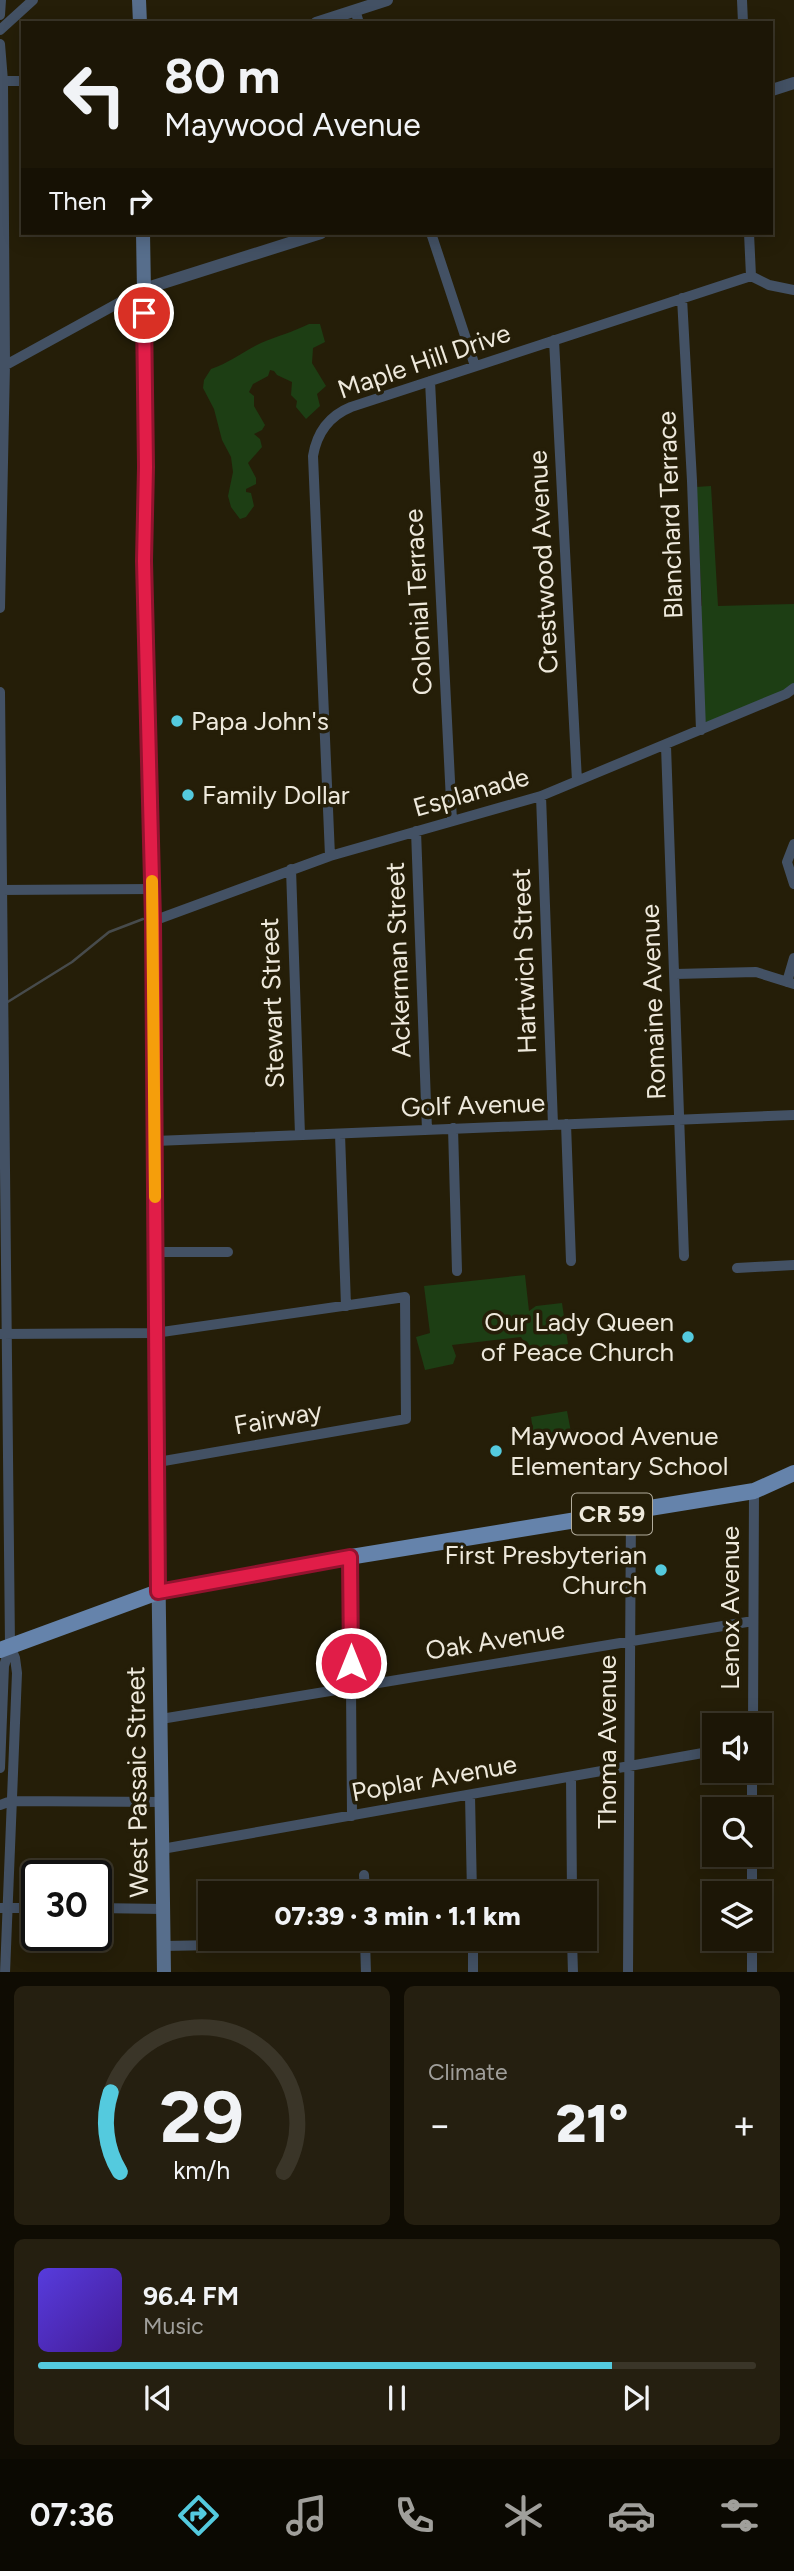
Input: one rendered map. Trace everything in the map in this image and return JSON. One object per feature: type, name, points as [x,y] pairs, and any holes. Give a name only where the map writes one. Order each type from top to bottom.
[{"type":"main road","points":[[139,0],[140,21]]},
{"type":"main road","name":"West Passaic Street","points":[[143,235],[146,467],[144,561],[153,921],[155,1333],[164,1972]]},
{"type":"main road","name":"CR 59","points":[[5,1648],[158,1592],[350,1557],[754,1491],[794,1473]]},
{"type":"street","points":[[0,15],[1,0]]},
{"type":"street","points":[[0,30],[33,0]]},
{"type":"street","points":[[328,21],[357,16],[387,0]]},
{"type":"street","points":[[742,0],[743,21]]},
{"type":"street","points":[[0,44],[3,367],[0,608]]},
{"type":"street","points":[[1,81],[21,81]]},
{"type":"street","points":[[773,90],[794,83]]},
{"type":"street","points":[[3,367],[144,289],[315,235]]},
{"type":"street","points":[[432,235],[475,366]]},
{"type":"street","points":[[750,235],[751,276],[788,289],[794,297]]},
{"type":"street","name":"Maple Hill Drive","points":[[330,856],[313,456],[324,426],[341,411],[751,276]]},
{"type":"street","name":"Blanchard Terrace","points":[[682,298],[701,730]]},
{"type":"street","name":"Crestwood Avenue","points":[[554,340],[577,781]]},
{"type":"street","name":"Colonial Terrace","points":[[430,381],[452,821]]},
{"type":"street","name":"Esplanade","points":[[153,921],[330,856],[541,796],[666,746],[786,694],[794,688]]},
{"type":"street","points":[[0,691],[5,1648],[0,1768]]},
{"type":"street","name":"Romaine Avenue","points":[[666,746],[684,1256]]},
{"type":"street","name":"Hartwich Street","points":[[541,796],[553,1125]]},
{"type":"street","name":"Ackerman Street","points":[[416,831],[427,1130]]},
{"type":"street","points":[[794,844],[788,862],[794,884]]},
{"type":"street","name":"Stewart Street","points":[[290,869],[300,1135]]},
{"type":"street","points":[[2,890],[152,889]]},
{"type":"street","points":[[675,975],[756,972],[790,983],[794,958]]},
{"type":"street","name":"Golf Avenue","points":[[155,1141],[794,1115]]},
{"type":"street","points":[[565,1124],[571,1261]]},
{"type":"street","points":[[453,1129],[457,1271]]},
{"type":"street","points":[[3,1334],[155,1333],[346,1306],[340,1134]]},
{"type":"street","points":[[156,1252],[228,1252]]},
{"type":"street","points":[[737,1268],[794,1265]]},
{"type":"street","name":"Fairway","points":[[158,1462],[406,1419],[405,1297],[346,1306]]},
{"type":"street","name":"Lenox Avenue","points":[[753,1713],[754,1491]]},
{"type":"street","name":"Thoma Avenue","points":[[628,1972],[631,1511]]},
{"type":"street","points":[[350,1557],[352,1816]]},
{"type":"street","name":"Oak Avenue","points":[[161,1719],[753,1621]]},
{"type":"street","points":[[5,1648],[15,1658],[16,1673],[5,1803],[5,1972]]},
{"type":"street","name":"Poplar Avenue","points":[[162,1849],[702,1753]]},
{"type":"street","points":[[571,1777],[572,1881]]},
{"type":"street","points":[[470,1795],[472,1881]]},
{"type":"street","points":[[5,1803],[162,1802]]},
{"type":"street","points":[[364,1875],[364,1881]]},
{"type":"street","points":[[112,1908],[163,1909]]},
{"type":"street","points":[[164,1946],[198,1945]]},
{"type":"street","points":[[365,1951],[366,1972]]},
{"type":"street","points":[[473,1951],[473,1972]]},
{"type":"street","points":[[572,1951],[573,1972]]},
{"type":"street","points":[[752,1951],[752,1972]]},
{"type":"green space","points":[[309,324],[320,324],[325,342],[313,348],[312,363],[326,386],[317,394],[320,406],[306,419],[296,407],[297,401],[291,395],[292,382],[274,371],[270,370],[268,376],[253,384],[249,392],[254,396],[254,406],[265,425],[254,434],[260,439],[262,447],[248,463],[256,478],[256,484],[246,489],[246,492],[251,493],[254,506],[246,517],[240,519],[231,507],[228,496],[233,472],[231,457],[222,440],[214,409],[203,388],[204,380],[211,369],[261,343]]},
{"type":"green space","points":[[711,486],[718,606],[794,604],[794,688],[701,730],[697,606],[702,606],[696,487]]},
{"type":"green space","points":[[525,1275],[529,1311],[536,1306],[562,1303],[568,1344],[529,1350],[521,1337],[452,1345],[456,1356],[453,1364],[425,1370],[416,1337],[430,1333],[424,1286]]},
{"type":"green space","points":[[567,1411],[571,1432],[534,1438],[531,1417]]},
{"type":"waterway","points":[[6,1003],[72,962],[109,932],[143,919]]},
{"type":"slow traffic","points":[[152,881],[155,1197]]},
{"type":"place","name":"Papa John's","points":[[177,721]]},
{"type":"place","name":"Family Dollar","points":[[188,795]]},
{"type":"place","name":"Our Lady Queen of Peace Church","points":[[688,1337]]},
{"type":"place","name":"Maywood Avenue Elementary School","points":[[496,1451]]},
{"type":"place","name":"First Presbyterian Church","points":[[661,1570]]},
{"type":"route","points":[[144,313],[144,561],[153,921],[158,1592],[350,1557],[351,1663]]}]
